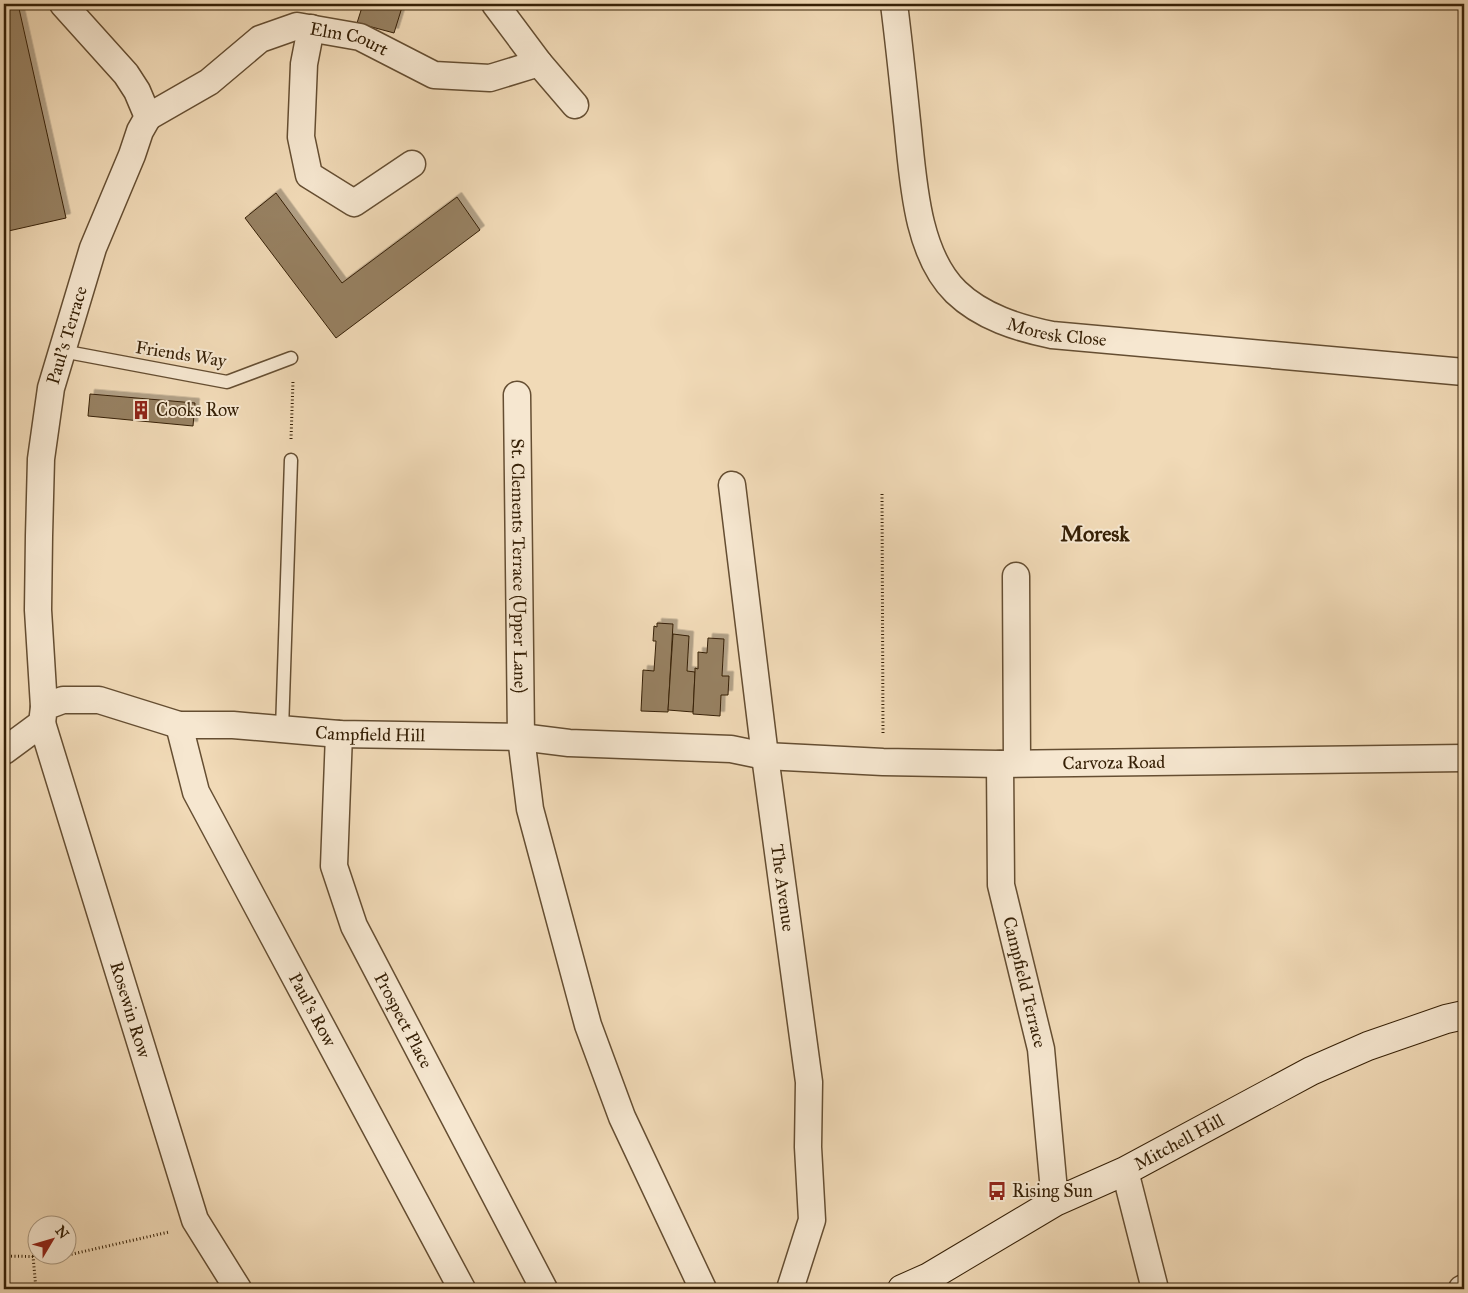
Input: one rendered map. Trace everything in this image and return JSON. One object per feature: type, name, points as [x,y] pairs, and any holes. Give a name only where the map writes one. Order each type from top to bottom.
[{"type":"street","points":[[63,4],[126,74],[137,91],[148,116]]},
{"type":"street","points":[[495,4],[539,63],[575,105]]},
{"type":"street","name":"Moresk Close","points":[[894,4],[917,209],[932,257],[942,276],[968,303],[982,312],[1028,330],[1052,335],[1464,372]]},
{"type":"street","name":"Elm Court","points":[[148,116],[209,82],[260,39],[296,26],[360,37],[434,75],[490,78],[539,63]]},
{"type":"street","points":[[311,28],[304,64],[301,137],[309,175],[354,203],[412,164]]},
{"type":"street","name":"Paul's Terrace","points":[[43,715],[38,610],[41,459],[51,388],[92,248],[132,155],[140,131],[148,116]]},
{"type":"street","name":"St. Clements Terrace (Upper Lane)","points":[[517,395],[521,737],[530,809],[588,1025],[622,1117],[703,1289]]},
{"type":"street","name":"The Avenue","points":[[732,485],[764,756],[810,1082],[808,1146],[812,1220],[790,1289]]},
{"type":"street","name":"Campfield Terrace","points":[[1016,576],[1001,885],[1041,1049],[1055,1202]]},
{"type":"street","name":"Campfield Hill","points":[[4,751],[43,715],[63,700],[99,700],[179,725],[233,725],[339,734],[521,737],[569,742],[730,749],[764,756]]},
{"type":"street","name":"Rosewin Row","points":[[43,715],[190,1201],[199,1226],[238,1289]]},
{"type":"street","name":"Paul's Row","points":[[179,725],[196,792],[462,1289]]},
{"type":"street","name":"Prospect Place","points":[[339,734],[334,866],[354,926],[544,1289]]},
{"type":"street","name":"Carvoza Road","points":[[764,756],[883,762],[1008,764],[1464,758]]},
{"type":"street","name":"Mitchell Hill","points":[[902,1289],[930,1283],[1055,1202],[1125,1171],[1311,1071],[1368,1046],[1446,1019],[1464,1015]]},
{"type":"street","points":[[1125,1171],[1156,1289]]},
{"type":"lane","name":"Friends Way","points":[[62,351],[227,382],[291,358]]},
{"type":"lane","points":[[282,730],[291,460]]},
{"type":"path","points":[[291,460],[293,380]]},
{"type":"path","points":[[882,494],[883,762]]},
{"type":"path","points":[[78,1253],[199,1226]]},
{"type":"path","points":[[4,1256],[28,1256]]},
{"type":"path","points":[[34,1266],[36,1289]]},
{"type":"building","points":[[4,4],[18,4],[66,218],[4,232]]},
{"type":"building","points":[[363,4],[403,4],[394,33],[357,23]]},
{"type":"building","points":[[276,193],[342,283],[457,197],[480,230],[336,338],[245,218]]},
{"type":"building","name":"Cooks Row","points":[[90,394],[195,403],[193,426],[88,416]]},
{"type":"building","points":[[657,623],[673,624],[668,712],[641,711],[643,670],[654,671],[656,641],[653,641],[654,626],[657,627]]},
{"type":"building","points":[[673,634],[689,636],[687,671],[695,672],[693,712],[668,710]]},
{"type":"building","points":[[708,638],[724,639],[722,676],[729,676],[728,695],[721,695],[720,716],[693,714],[695,668],[698,669],[698,652],[707,653]]},
{"type":"place","name":"Cooks Row","points":[[141,410]]},
{"type":"place","name":"Rising Sun","points":[[997,1191]]},
{"type":"district","name":"Moresk","points":[[1095,533]]}]
